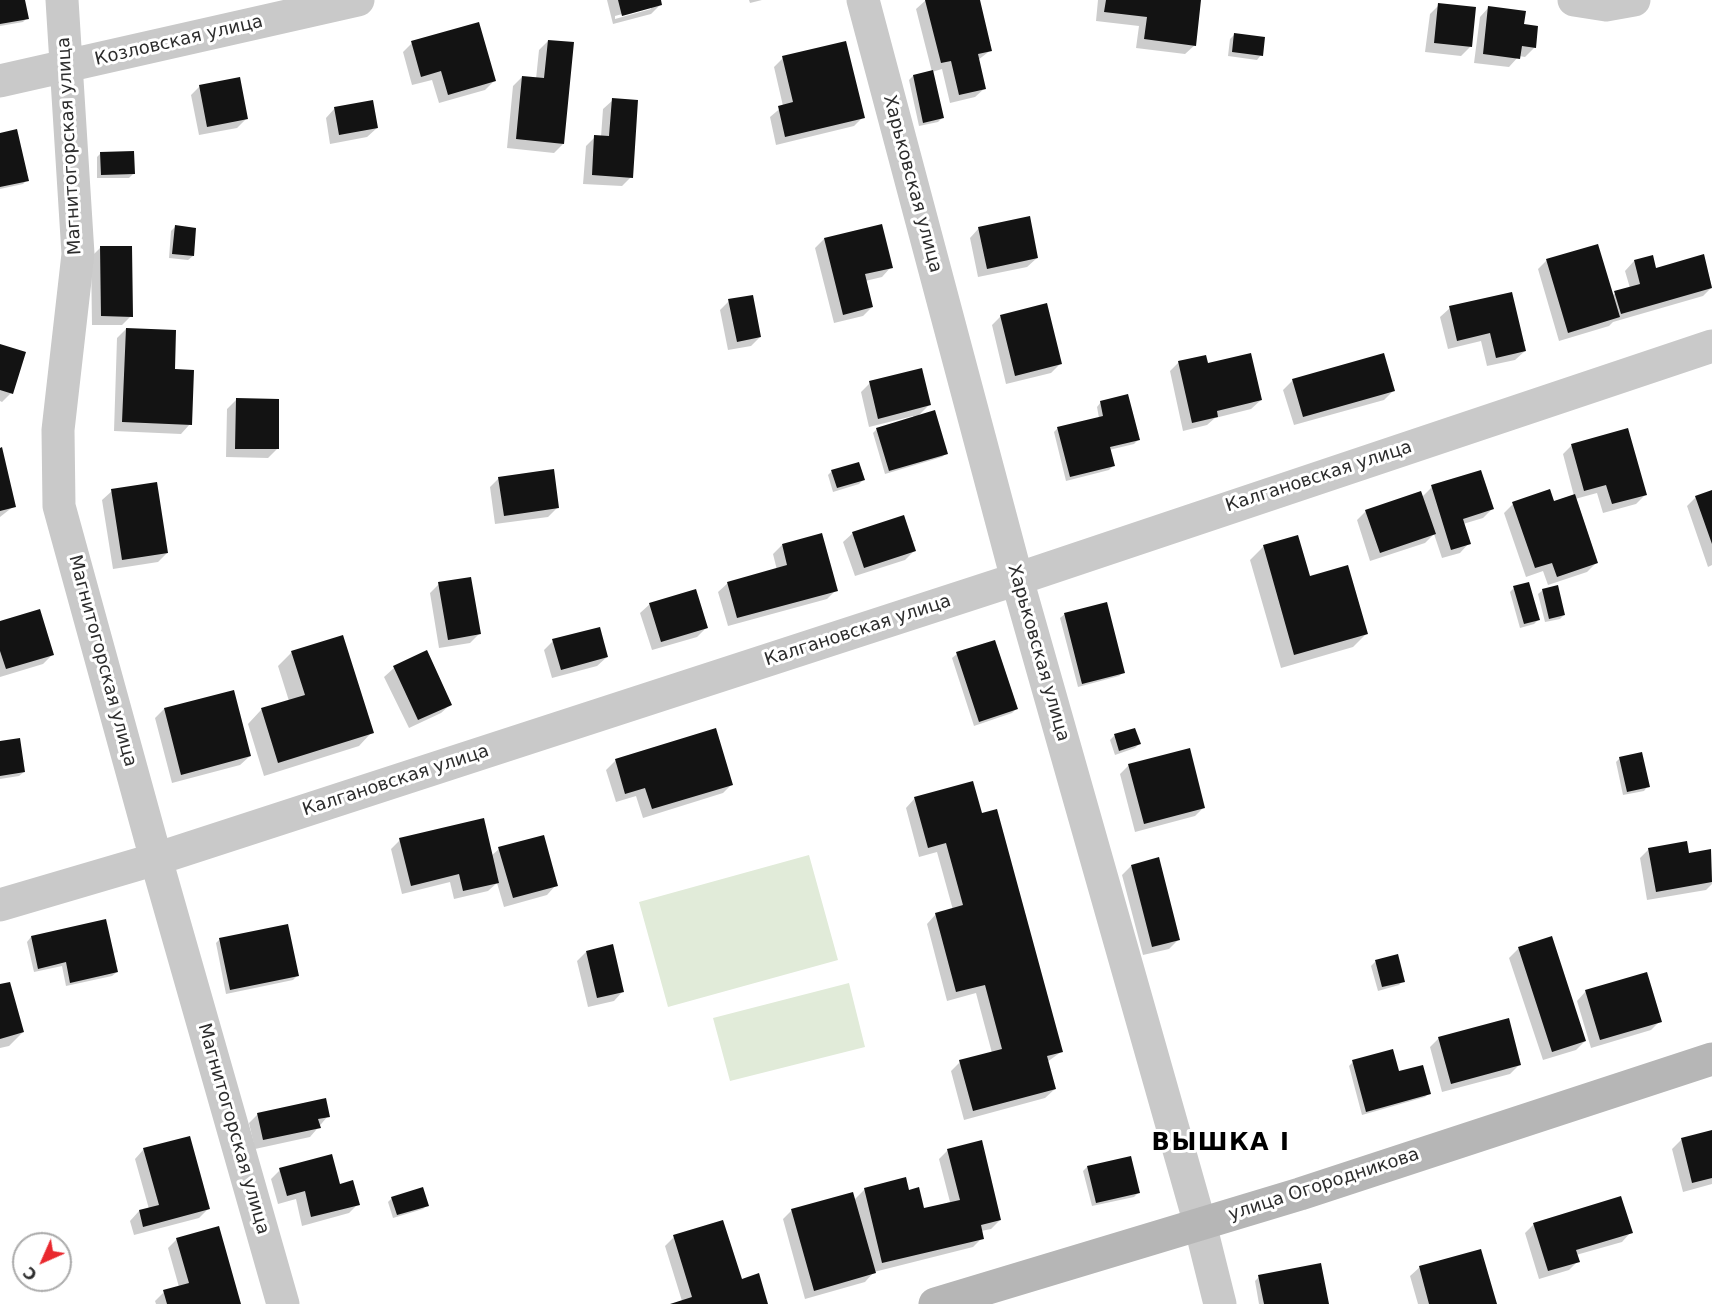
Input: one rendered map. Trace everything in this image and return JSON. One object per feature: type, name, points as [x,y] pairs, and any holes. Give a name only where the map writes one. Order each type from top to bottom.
[{"type":"main road","name":"улица Огородникова","points":[[935,1304],[1200,1224],[1712,1059]]},
{"type":"street","name":"Магнитогорская улица","points":[[62,0],[78,254],[58,430],[59,506],[156,859],[283,1304]]},
{"type":"street","name":"Козловская улица","points":[[0,81],[66,68],[358,0]]},
{"type":"street","name":"Харьковская улица","points":[[863,0],[1017,579],[1200,1224],[1220,1304]]},
{"type":"street","points":[[1574,0],[1606,5],[1634,0]]},
{"type":"street","name":"Калгановская улица","points":[[0,905],[156,859],[1017,579],[1712,346]]},
{"type":"green space","points":[[809,855],[838,960],[668,1007],[639,902]]},
{"type":"green space","points":[[849,983],[865,1047],[730,1081],[713,1018]]},
{"type":"building","points":[[0,0],[25,0],[29,19],[0,24]]},
{"type":"building","points":[[618,0],[661,0],[662,5],[622,16]]},
{"type":"building","points":[[925,0],[980,0],[992,51],[978,54],[986,89],[959,95],[951,61],[941,63]]},
{"type":"building","points":[[1106,0],[1201,0],[1196,46],[1144,39],[1147,17],[1104,12]]},
{"type":"building","points":[[1438,3],[1476,7],[1472,47],[1434,43]]},
{"type":"building","points":[[1488,6],[1526,11],[1524,24],[1538,26],[1536,48],[1522,46],[1520,59],[1483,54]]},
{"type":"building","points":[[479,22],[496,81],[448,95],[441,71],[421,77],[411,41]]},
{"type":"building","points":[[1234,33],[1265,37],[1263,56],[1232,52]]},
{"type":"building","points":[[548,40],[574,42],[564,144],[516,139],[522,76],[544,78]]},
{"type":"building","points":[[846,41],[865,118],[785,137],[778,106],[793,102],[782,56]]},
{"type":"building","points":[[933,70],[944,118],[923,123],[913,75]]},
{"type":"building","points":[[240,77],[248,119],[207,127],[199,85]]},
{"type":"building","points":[[612,98],[638,100],[633,178],[592,175],[594,135],[609,136]]},
{"type":"building","points":[[373,100],[378,128],[339,135],[334,107]]},
{"type":"building","points":[[17,129],[29,181],[0,187],[0,133]]},
{"type":"building","points":[[134,151],[135,174],[101,175],[100,152]]},
{"type":"building","points":[[1030,216],[1038,258],[987,269],[978,227]]},
{"type":"building","points":[[882,224],[893,268],[865,274],[873,307],[843,315],[824,238]]},
{"type":"building","points":[[175,225],[196,228],[194,256],[172,254]]},
{"type":"building","points":[[1598,244],[1620,317],[1568,333],[1546,259]]},
{"type":"building","points":[[100,246],[132,246],[133,317],[101,316]]},
{"type":"building","points":[[1704,254],[1712,288],[1621,314],[1614,291],[1640,284],[1634,260],[1653,255],[1656,268]]},
{"type":"building","points":[[1512,292],[1526,351],[1496,358],[1490,333],[1457,341],[1449,306]]},
{"type":"building","points":[[753,295],[761,337],[737,342],[728,299]]},
{"type":"building","points":[[1047,303],[1062,364],[1015,376],[1000,315]]},
{"type":"building","points":[[126,328],[176,330],[175,369],[194,370],[192,425],[122,422]]},
{"type":"building","points":[[0,344],[26,352],[13,394],[0,390]]},
{"type":"building","points":[[1251,353],[1262,400],[1217,411],[1218,417],[1192,423],[1178,361],[1206,355],[1208,363]]},
{"type":"building","points":[[1384,353],[1395,391],[1303,417],[1292,379]]},
{"type":"building","points":[[922,368],[931,405],[878,419],[869,381]]},
{"type":"building","points":[[1128,394],[1140,440],[1110,447],[1115,466],[1070,477],[1057,427],[1103,416],[1100,401]]},
{"type":"building","points":[[236,398],[279,399],[279,449],[235,449]]},
{"type":"building","points":[[935,410],[948,454],[889,471],[876,428]]},
{"type":"building","points":[[1628,428],[1647,495],[1612,504],[1606,485],[1584,491],[1571,444]]},
{"type":"building","points":[[2,447],[16,507],[0,511],[0,448]]},
{"type":"building","points":[[859,462],[865,480],[837,488],[831,470]]},
{"type":"building","points":[[554,469],[559,508],[504,516],[498,477]]},
{"type":"building","points":[[1481,470],[1494,509],[1463,519],[1471,544],[1451,550],[1431,485]]},
{"type":"building","points":[[157,482],[168,553],[122,560],[111,489]]},
{"type":"building","points":[[1550,489],[1554,501],[1575,494],[1598,563],[1557,577],[1552,563],[1535,568],[1512,502]]},
{"type":"building","points":[[1712,490],[1712,544],[1695,496]]},
{"type":"building","points":[[1421,491],[1436,534],[1380,553],[1365,510]]},
{"type":"building","points":[[904,515],[916,551],[864,568],[852,532]]},
{"type":"building","points":[[822,533],[838,591],[737,618],[727,582],[787,565],[782,544]]},
{"type":"building","points":[[1298,535],[1310,576],[1348,565],[1368,634],[1294,655],[1263,545]]},
{"type":"building","points":[[471,577],[481,634],[448,640],[438,582]]},
{"type":"building","points":[[1529,582],[1540,620],[1524,624],[1513,586]]},
{"type":"building","points":[[1558,585],[1565,615],[1549,619],[1542,589]]},
{"type":"building","points":[[696,589],[708,628],[661,642],[649,603]]},
{"type":"building","points":[[1107,602],[1125,673],[1082,684],[1064,613]]},
{"type":"building","points":[[40,609],[54,655],[6,669],[0,651],[0,621]]},
{"type":"building","points":[[600,627],[608,657],[561,670],[552,639]]},
{"type":"building","points":[[343,635],[374,733],[278,763],[261,708],[305,695],[291,651]]},
{"type":"building","points":[[995,640],[1018,709],[979,722],[956,652]]},
{"type":"building","points":[[427,650],[452,705],[418,720],[393,666]]},
{"type":"building","points":[[234,690],[251,756],[181,775],[164,708]]},
{"type":"building","points":[[716,728],[733,785],[652,809],[645,788],[625,794],[615,759]]},
{"type":"building","points":[[1135,728],[1141,744],[1119,751],[1114,734]]},
{"type":"building","points":[[20,738],[25,772],[0,776],[0,741]]},
{"type":"building","points":[[1190,748],[1205,808],[1144,824],[1128,764]]},
{"type":"building","points":[[1642,752],[1650,787],[1627,792],[1619,757]]},
{"type":"building","points":[[973,781],[982,813],[997,809],[1063,1052],[1047,1056],[1056,1089],[973,1111],[959,1060],[1002,1049],[985,985],[956,992],[935,913],[963,905],[946,843],[928,848],[914,797]]},
{"type":"building","points":[[484,818],[499,883],[463,891],[459,874],[411,886],[399,838]]},
{"type":"building","points":[[544,835],[558,886],[513,898],[498,847]]},
{"type":"building","points":[[1687,841],[1689,853],[1711,849],[1712,882],[1656,892],[1648,848]]},
{"type":"building","points":[[1159,857],[1180,940],[1152,947],[1131,865]]},
{"type":"building","points":[[106,919],[118,972],[70,983],[66,962],[38,969],[31,936]]},
{"type":"building","points":[[288,924],[299,976],[230,990],[219,938]]},
{"type":"building","points":[[1552,936],[1586,1041],[1552,1052],[1518,947]]},
{"type":"building","points":[[613,944],[624,992],[597,998],[586,951]]},
{"type":"building","points":[[1398,954],[1405,982],[1382,987],[1375,960]]},
{"type":"building","points":[[1647,972],[1662,1022],[1600,1040],[1585,990]]},
{"type":"building","points":[[10,982],[24,1032],[0,1039],[0,984]]},
{"type":"building","points":[[1509,1018],[1521,1065],[1451,1084],[1438,1037]]},
{"type":"building","points":[[1393,1049],[1399,1071],[1423,1065],[1431,1094],[1366,1112],[1352,1060]]},
{"type":"building","points":[[326,1098],[330,1117],[318,1119],[321,1128],[263,1140],[257,1113]]},
{"type":"building","points":[[1712,1130],[1712,1178],[1692,1183],[1681,1138]]},
{"type":"building","points":[[190,1136],[210,1209],[143,1227],[139,1210],[159,1205],[143,1148]]},
{"type":"building","points":[[982,1140],[1001,1220],[981,1225],[984,1239],[882,1263],[864,1188],[906,1177],[909,1190],[919,1187],[924,1208],[960,1200],[947,1149]]},
{"type":"building","points":[[332,1154],[340,1184],[353,1180],[360,1205],[311,1217],[305,1191],[287,1196],[279,1168]]},
{"type":"building","points":[[1131,1156],[1140,1193],[1096,1203],[1087,1166]]},
{"type":"building","points":[[423,1187],[429,1206],[397,1215],[391,1197]]},
{"type":"building","points":[[853,1192],[876,1273],[814,1291],[791,1209]]},
{"type":"building","points":[[1621,1196],[1633,1233],[1576,1250],[1580,1262],[1548,1271],[1533,1223]]},
{"type":"building","points":[[723,1220],[742,1279],[759,1273],[768,1304],[670,1304],[692,1297],[673,1235]]},
{"type":"building","points":[[219,1226],[241,1304],[167,1304],[163,1290],[189,1283],[176,1238]]},
{"type":"building","points":[[1481,1249],[1497,1304],[1429,1304],[1419,1266]]},
{"type":"building","points":[[1321,1263],[1329,1304],[1264,1304],[1258,1275]]},
{"type":"district","name":"ВЫШКА I","points":[[1221,1144]]}]
